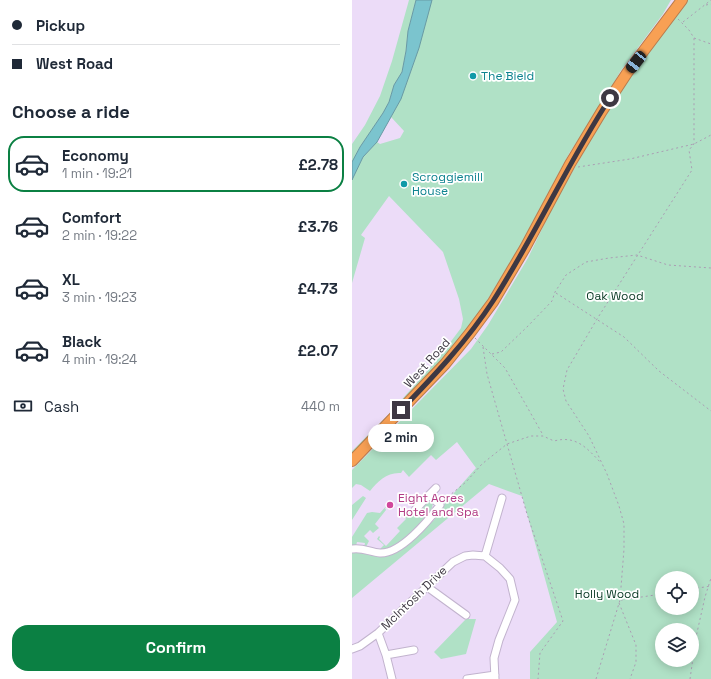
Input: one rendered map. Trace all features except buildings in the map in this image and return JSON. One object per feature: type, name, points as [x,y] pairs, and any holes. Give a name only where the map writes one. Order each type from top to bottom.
[{"type":"highway","name":"West Road","points":[[352,461],[445,364],[493,302],[517,262],[567,168],[602,111],[627,73],[682,0]]},
{"type":"street","points":[[415,510],[436,488]]},
{"type":"street","points":[[352,549],[382,552],[394,548],[414,534],[428,521],[441,503],[429,495]]},
{"type":"street","points":[[467,679],[495,677],[494,658],[499,640],[516,600],[510,579],[500,568],[485,556],[502,498]]},
{"type":"street","name":"McIntosh Drive","points":[[352,649],[360,646],[378,633],[452,562],[465,556],[485,556]]},
{"type":"street","points":[[426,586],[466,615]]},
{"type":"street","points":[[378,633],[386,655],[392,679]]},
{"type":"street","points":[[386,655],[414,650]]},
{"type":"path","points":[[682,23],[711,0]]},
{"type":"path","points":[[704,5],[711,4]]},
{"type":"path","points":[[675,15],[694,38],[711,44]]},
{"type":"path","points":[[596,679],[620,600],[624,549],[624,524],[619,506],[603,465],[589,436],[566,401],[563,389],[567,370],[596,319],[692,170],[689,150],[694,144],[694,38]]},
{"type":"path","points":[[567,168],[630,159],[694,144],[711,135]]},
{"type":"path","points":[[492,354],[501,352],[528,326],[552,301],[555,292],[566,275],[586,262],[637,255],[668,265],[711,268]]},
{"type":"path","points":[[555,292],[624,337],[659,371],[711,410]]},
{"type":"path","points":[[470,333],[505,368],[543,436]]},
{"type":"path","points":[[483,347],[486,374],[527,514],[563,621],[540,653],[538,679]]},
{"type":"path","points":[[441,503],[466,482],[482,464],[507,444],[531,436],[543,436],[554,441],[564,438],[573,440],[588,449],[603,465]]},
{"type":"path","points":[[690,679],[696,638],[705,597],[710,586],[711,578]]},
{"type":"path","points":[[699,588],[710,586]]},
{"type":"path","points":[[620,600],[655,595]]},
{"type":"path","points":[[619,602],[636,645],[636,662],[630,679]]},
{"type":"green space","points":[[409,0],[416,0],[408,31],[402,72],[394,85],[389,102],[383,113],[360,147],[352,162],[352,144],[365,125],[380,96],[392,61]]},
{"type":"green space","points":[[431,0],[671,0],[663,14],[620,72],[599,109],[570,152],[520,246],[482,311],[454,348],[352,456],[352,451],[388,415],[437,360],[461,328],[463,319],[459,299],[443,252],[389,196],[361,235],[365,238],[352,283],[352,180],[363,157],[377,142],[380,144],[400,138],[404,131],[391,117],[410,74]]},
{"type":"green space","points":[[682,0],[711,0],[711,679],[530,679],[530,652],[557,622],[522,496],[489,484],[352,598],[352,552],[359,551],[384,554],[419,533],[434,520],[446,502],[476,468],[457,442],[436,460],[431,455],[409,477],[403,470],[401,473],[391,474],[376,484],[370,491],[361,485],[356,484],[352,488],[352,470],[471,349],[488,325],[528,258],[554,204],[606,113],[652,41]]},
{"type":"green space","points":[[363,496],[366,498],[352,520],[352,505]]},
{"type":"green space","points":[[429,498],[433,503],[432,508],[422,522],[402,541],[387,549],[379,550],[384,545],[377,539],[379,536],[379,539],[386,546],[400,531],[397,528],[406,519],[404,516],[408,512],[415,512]]},
{"type":"green space","points":[[388,504],[385,508],[386,510],[375,524],[379,528],[373,533],[370,530],[364,536],[369,541],[366,547],[364,547],[365,543],[357,542],[356,546],[352,547],[352,537],[367,513],[380,513]]},
{"type":"green space","points":[[466,619],[476,619],[466,654],[441,659],[434,652]]},
{"type":"shaded area","points":[[416,0],[432,0],[419,48],[401,99],[377,142],[363,157],[352,180],[352,162],[360,147],[383,113],[389,102],[394,85],[402,72],[408,31]]},
{"type":"place","name":"The Bield","points":[[473,76]]},
{"type":"place","name":"Scroggiemill House","points":[[404,184]]},
{"type":"place","name":"Eight Acres Hotel and Spa","points":[[390,505]]},
{"type":"route","points":[[401,410],[445,364],[493,302],[525,248],[570,164],[610,98]]},
{"type":"park label","name":"Oak Wood","points":[[615,296]]},
{"type":"park label","name":"Holly Wood","points":[[607,594]]}]
